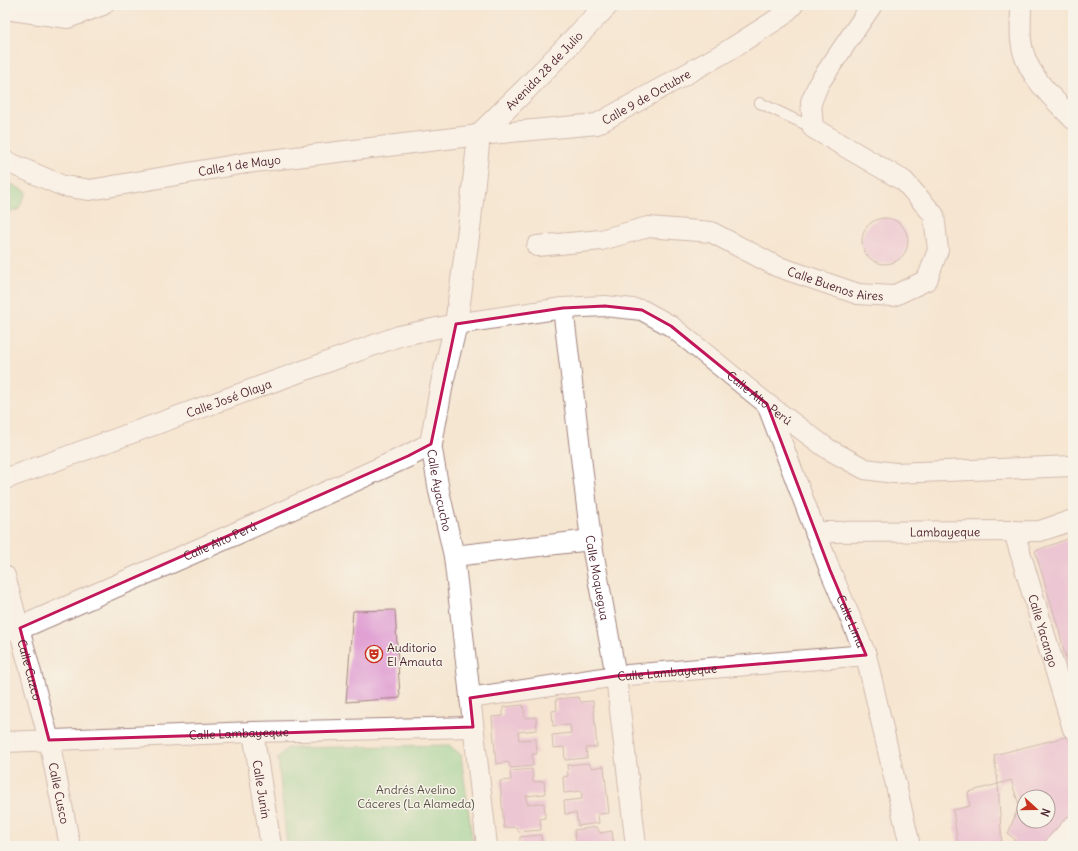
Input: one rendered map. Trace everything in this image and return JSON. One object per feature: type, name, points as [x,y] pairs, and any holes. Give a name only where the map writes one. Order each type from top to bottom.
[{"type":"street","points":[[5,8],[68,18],[103,5]]},
{"type":"street","name":"Avenida 28 de Julio","points":[[479,135],[526,89],[607,5]]},
{"type":"street","name":"Calle 9 de Octubre","points":[[479,135],[597,124],[729,50],[782,16],[794,5]]},
{"type":"street","points":[[813,128],[811,102],[819,83],[872,5]]},
{"type":"street","points":[[1021,5],[1021,40],[1028,68],[1044,89],[1073,119]]},
{"type":"street","name":"Calle Buenos Aires","points":[[538,246],[601,240],[648,226],[712,232],[776,266],[858,294],[893,296],[927,280],[938,250],[934,215],[904,181],[813,128]]},
{"type":"street","name":"Calle 1 de Mayo","points":[[5,161],[63,186],[90,190],[246,163],[479,135]]},
{"type":"street","name":"Calle Ayacucho","points":[[479,135],[469,229],[456,324],[442,383],[431,444],[439,491],[454,556],[472,727],[487,846]]},
{"type":"street","name":"Calle Alto Perú","points":[[456,324],[563,308],[605,306],[642,310],[671,326],[767,404],[828,449],[865,469],[894,473],[1073,466]]},
{"type":"street","name":"Calle Moquegua","points":[[563,308],[591,540],[616,676],[636,846]]},
{"type":"street","name":"Calle José Olaya","points":[[5,479],[399,336],[456,324]]},
{"type":"street","name":"Calle Lima","points":[[767,404],[815,532],[866,655],[910,846]]},
{"type":"street","name":"Calle Alto Perú","points":[[12,628],[233,535],[408,456],[431,444]]},
{"type":"street","name":"Lambayeque","points":[[815,532],[1040,531],[1073,520]]},
{"type":"street","name":"Calle Yacango","points":[[1014,532],[1073,729]]},
{"type":"street","points":[[454,556],[591,540]]},
{"type":"street","name":"Calle Cuzco","points":[[5,576],[12,628],[49,740]]},
{"type":"street","name":"Calle Lambayeque","points":[[470,698],[616,676],[866,655]]},
{"type":"street","name":"Calle Lambayeque","points":[[5,742],[253,732],[472,727]]},
{"type":"street","name":"Calle Junín","points":[[253,732],[271,846]]},
{"type":"street","name":"Calle Cusco","points":[[49,740],[70,846]]},
{"type":"street","points":[[1055,846],[1073,826]]},
{"type":"lane","points":[[760,103],[813,128]]},
{"type":"highlighted area","points":[[605,306],[642,310],[671,326],[767,404],[830,570],[866,655],[616,676],[470,698],[473,727],[49,740],[20,628],[408,456],[431,444],[456,324],[563,308]]},
{"type":"green space","points":[[5,181],[27,192],[18,210],[5,212]]},
{"type":"green space","name":"Andrés Avelino Cáceres (La Alameda)","points":[[449,745],[461,755],[473,846],[287,846],[278,758],[287,748]]},
{"type":"building","points":[[890,218],[902,224],[907,232],[907,250],[902,258],[894,263],[880,264],[868,258],[863,250],[862,236],[868,224],[876,219]]},
{"type":"building","points":[[1073,537],[1073,652],[1065,656],[1059,630],[1035,551]]},
{"type":"building","name":"Auditorio El Amauta","points":[[395,610],[400,698],[346,702],[353,611]]},
{"type":"building","points":[[1073,653],[1073,684],[1065,656]]},
{"type":"building","points":[[578,697],[581,702],[593,701],[597,747],[586,748],[587,758],[565,760],[564,747],[553,748],[552,735],[571,733],[570,725],[553,726],[552,711],[557,710],[556,699]]},
{"type":"building","points":[[523,705],[525,718],[536,717],[537,730],[518,732],[519,740],[536,739],[537,754],[532,754],[533,766],[511,768],[508,762],[496,764],[492,717],[503,716],[503,707]]},
{"type":"building","points":[[1069,736],[1073,750],[1073,813],[1044,846],[1010,846],[1015,839],[1008,834],[1016,813],[1016,829],[1056,829],[1056,789],[1016,789],[1016,796],[1011,780],[998,784],[994,755]]},
{"type":"building","points":[[589,763],[592,768],[604,766],[609,813],[598,814],[599,823],[578,826],[576,813],[565,814],[564,801],[582,799],[581,791],[564,793],[563,777],[568,776],[567,765]]},
{"type":"building","points":[[532,769],[533,782],[544,781],[545,794],[526,796],[527,804],[544,803],[545,818],[540,819],[541,830],[519,832],[516,827],[504,828],[500,781],[511,780],[510,771]]},
{"type":"building","points":[[998,784],[1002,846],[958,846],[953,810],[970,806],[968,792]]},
{"type":"building","points":[[597,827],[600,833],[612,831],[614,846],[571,846],[571,842],[576,841],[574,830]]},
{"type":"building","points":[[541,835],[542,846],[520,846],[520,837]]},
{"type":"place","name":"Auditorio El Amauta","points":[[374,654]]}]
